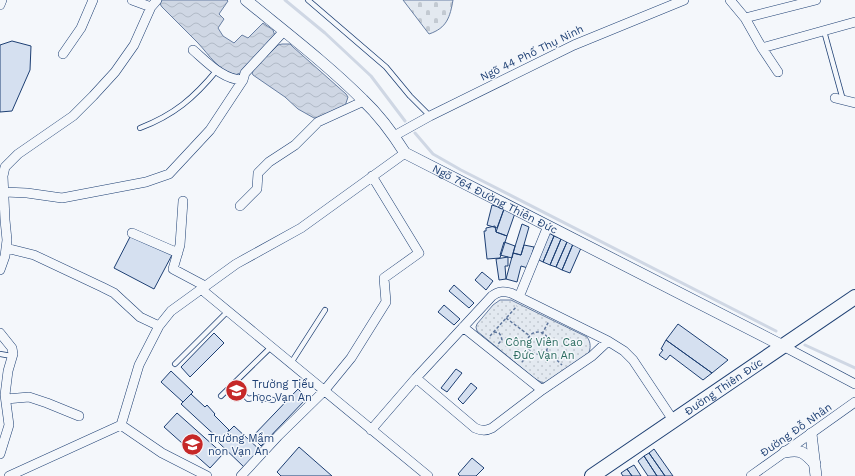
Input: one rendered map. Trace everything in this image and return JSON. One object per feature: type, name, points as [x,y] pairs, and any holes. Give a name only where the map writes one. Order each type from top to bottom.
[{"type":"main road","name":"Đường Thiên Đức","points":[[592,476],[855,297]]},
{"type":"street","points":[[0,5],[2,0]]},
{"type":"street","points":[[63,54],[81,28],[93,0]]},
{"type":"street","points":[[0,270],[5,256],[7,240],[2,220],[5,192],[3,176],[5,168],[18,154],[73,116],[115,72],[134,45],[154,4],[132,0]]},
{"type":"street","points":[[9,476],[122,425],[139,365],[159,326],[171,311],[236,264],[301,228],[405,153],[394,136],[364,101],[336,74],[246,0]]},
{"type":"street","name":"Ngõ 44 Phố Thụ Ninh","points":[[394,136],[430,116],[574,45],[684,0]]},
{"type":"street","points":[[730,0],[745,18],[778,72]]},
{"type":"street","points":[[745,18],[816,0]]},
{"type":"street","points":[[762,48],[855,22]]},
{"type":"street","points":[[5,192],[27,193],[62,198],[146,182],[169,174],[210,130],[243,80],[245,73],[284,31]]},
{"type":"street","points":[[193,50],[229,78],[243,80]]},
{"type":"street","points":[[839,99],[855,103]]},
{"type":"street","points":[[240,206],[258,189],[258,173],[269,162],[295,145],[318,122],[364,101]]},
{"type":"street","name":"Ngõ 764 Đường Thiên Đức","points":[[405,153],[782,346]]},
{"type":"street","points":[[241,476],[324,390],[351,358],[386,302],[384,278],[419,253],[372,176]]},
{"type":"street","points":[[183,201],[180,245],[173,269],[203,288],[270,347],[428,476]]},
{"type":"street","points":[[519,301],[548,226]]},
{"type":"street","points":[[132,233],[178,253]]},
{"type":"street","points":[[6,248],[34,255],[102,286],[114,293],[140,317],[159,326]]},
{"type":"street","points":[[372,430],[416,378],[463,327],[497,292],[503,291],[511,293],[519,301],[608,341],[624,351],[633,360],[674,420]]},
{"type":"street","points":[[463,327],[542,390]]},
{"type":"street","points":[[0,333],[12,348],[12,356],[4,379],[4,397],[9,425],[0,454]]},
{"type":"street","points":[[416,378],[468,423],[482,431],[488,431],[542,390],[592,356],[608,341]]},
{"type":"street","points":[[782,346],[855,384]]},
{"type":"street","points":[[4,397],[29,397],[79,416]]},
{"type":"street","name":"Đường Đỗ Nhân","points":[[751,476],[855,402]]},
{"type":"street","points":[[122,425],[162,453],[207,476]]},
{"type":"street","points":[[811,434],[816,476]]},
{"type":"street","points":[[785,452],[794,451],[804,453],[815,464]]},
{"type":"lane","points":[[308,0],[386,67],[410,96],[430,116]]},
{"type":"lane","points":[[824,31],[839,99]]},
{"type":"lane","points":[[140,128],[157,122],[176,111],[206,84],[217,70]]},
{"type":"lane","points":[[291,363],[325,310]]},
{"type":"lane","points":[[175,364],[228,311]]},
{"type":"lane","points":[[221,396],[270,347]]},
{"type":"lane","points":[[0,354],[12,356]]},
{"type":"lane","points":[[233,384],[248,399],[258,397],[273,400]]},
{"type":"path","points":[[487,338],[494,332],[519,301]]},
{"type":"path","points":[[506,318],[530,336]]},
{"type":"path","points":[[542,334],[549,320]]},
{"type":"path","points":[[494,332],[500,334],[502,338],[499,343],[495,345]]},
{"type":"path","points":[[537,332],[542,334],[548,340],[548,347],[540,354],[531,352],[527,345],[530,336],[537,332]]},
{"type":"path","points":[[546,350],[566,368]]},
{"type":"path","points":[[520,365],[531,352]]},
{"type":"green space","points":[[403,0],[453,0],[451,12],[447,21],[440,29],[429,34]]},
{"type":"green space","name":"Công Viên Cao Đức Vạn An","points":[[500,300],[511,300],[587,337],[590,346],[588,354],[548,382],[543,383],[535,379],[477,331],[477,324],[493,305]]},
{"type":"water","points":[[162,0],[227,0],[228,1],[219,14],[224,19],[218,28],[223,36],[234,43],[242,35],[248,38],[263,23],[273,30],[275,36],[245,71],[235,75],[224,70],[215,62],[162,7],[160,4]]},
{"type":"water","points":[[290,44],[346,94],[348,97],[345,106],[314,118],[298,109],[285,97],[253,75],[252,73],[254,69],[278,45]]},
{"type":"building","points":[[12,41],[31,46],[30,70],[12,111],[0,112],[0,45]]},
{"type":"building","points":[[492,205],[504,209],[497,228],[487,225]]},
{"type":"building","points":[[504,209],[515,213],[507,236],[496,232]]},
{"type":"building","points":[[522,224],[529,227],[521,255],[513,253]]},
{"type":"building","points":[[495,226],[496,232],[507,236],[500,258],[487,259],[484,231],[486,231],[486,228]]},
{"type":"building","points":[[549,233],[554,236],[543,262],[537,259]]},
{"type":"building","points":[[131,235],[173,253],[154,289],[114,268]]},
{"type":"building","points":[[554,236],[561,239],[550,265],[543,262]]},
{"type":"building","points":[[561,239],[567,242],[556,267],[550,265]]},
{"type":"building","points":[[504,242],[515,246],[512,258],[500,255]]},
{"type":"building","points":[[567,242],[573,244],[562,270],[556,267]]},
{"type":"building","points":[[573,244],[581,248],[570,273],[562,270]]},
{"type":"building","points":[[524,245],[534,247],[528,268],[521,266],[517,282],[506,279],[513,253],[521,255]]},
{"type":"building","points":[[508,257],[508,266],[505,266],[506,279],[499,280],[496,259]]},
{"type":"building","points":[[482,272],[493,281],[486,290],[475,280]]},
{"type":"building","points":[[454,285],[474,303],[469,308],[449,291]]},
{"type":"building","points":[[444,305],[460,319],[454,325],[438,312]]},
{"type":"building","points":[[678,324],[728,360],[712,373],[666,340]]},
{"type":"building","points":[[214,333],[224,343],[190,377],[181,367]]},
{"type":"building","points":[[666,340],[712,373],[703,380],[670,355],[666,360],[659,355],[663,350],[661,349]]},
{"type":"building","points":[[456,369],[462,373],[447,392],[441,388]]},
{"type":"building","points":[[171,371],[193,392],[183,402],[161,382]]},
{"type":"building","points":[[471,383],[477,388],[463,404],[458,399]]},
{"type":"building","points":[[298,389],[307,398],[261,446],[252,437]]},
{"type":"building","points":[[191,394],[205,407],[207,405],[215,414],[214,415],[229,430],[220,440],[181,404]]},
{"type":"building","points":[[177,413],[223,454],[210,468],[164,427]]},
{"type":"building","points":[[234,426],[261,451],[245,468],[218,442]]},
{"type":"building","points":[[299,447],[332,476],[281,476],[277,472]]},
{"type":"building","points":[[654,449],[673,476],[665,476],[649,453]]},
{"type":"building","points":[[649,453],[665,476],[657,476],[644,456]]},
{"type":"building","points":[[644,456],[657,476],[648,476],[638,461]]},
{"type":"building","points":[[472,458],[484,468],[476,476],[460,476],[458,474]]},
{"type":"building","points":[[634,465],[641,476],[632,476],[627,469]]},
{"type":"building","points":[[627,469],[632,476],[623,476],[621,473]]},
{"type":"waterway","points":[[285,0],[325,33],[371,76],[405,121]]},
{"type":"waterway","points":[[415,133],[433,154],[461,170],[776,331]]},
{"type":"waterway","points":[[805,345],[855,368]]},
{"type":"place","name":"Trường Tiểu học Vạn An","points":[[237,390]]},
{"type":"place","name":"Trường Mầm non Vạn An","points":[[193,444]]}]
